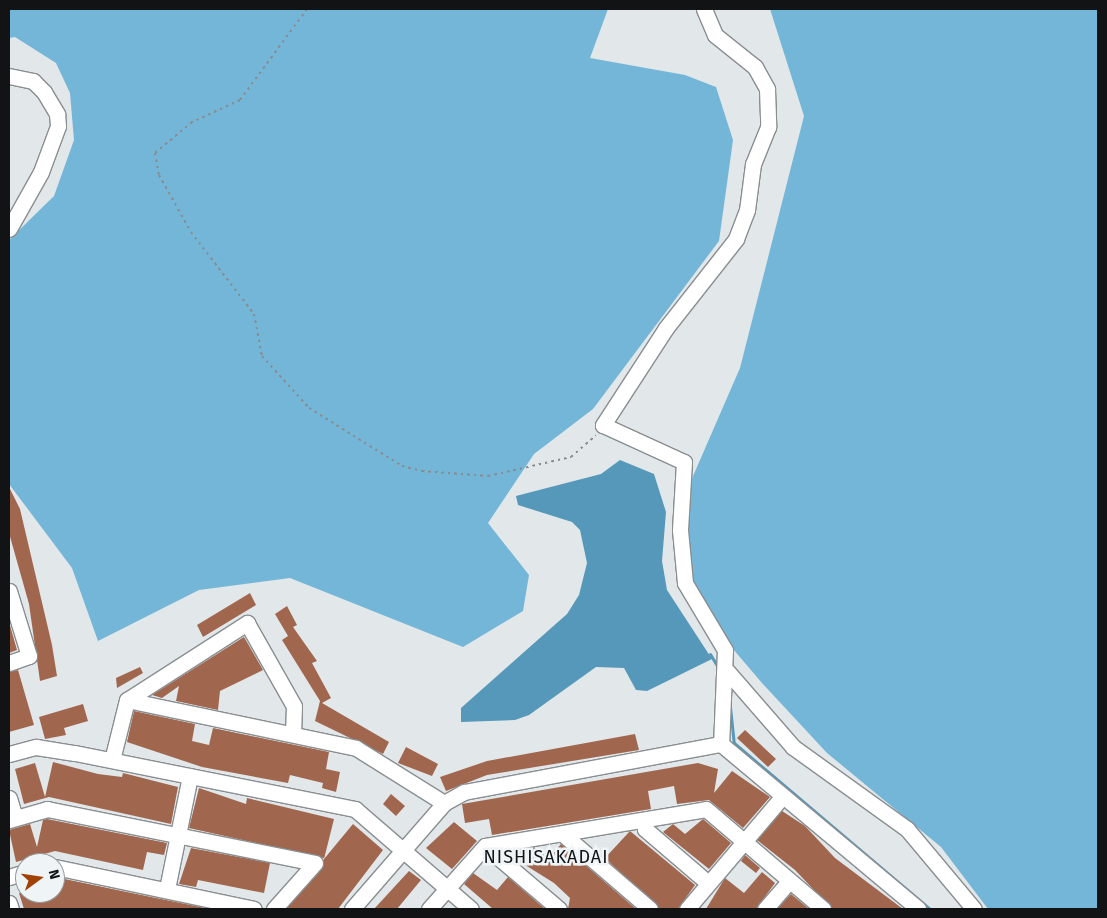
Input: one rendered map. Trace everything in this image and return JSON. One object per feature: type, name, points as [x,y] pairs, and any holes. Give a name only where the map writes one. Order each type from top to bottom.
[{"type":"street","points":[[704,9],[715,35],[755,67],[766,89],[768,127],[753,164],[747,210],[736,239],[666,328],[603,425],[684,462],[680,530],[685,583],[725,650],[727,671],[721,744]]},
{"type":"street","points":[[9,76],[33,81],[44,92],[57,114],[58,126],[41,172],[9,229]]},
{"type":"street","points":[[9,591],[29,656],[9,663]]},
{"type":"street","points":[[112,760],[127,700],[248,624],[294,706],[293,731]]},
{"type":"street","points":[[727,671],[794,747],[907,829],[974,909]]},
{"type":"street","points":[[127,700],[293,731],[356,748],[444,803]]},
{"type":"street","points":[[721,744],[781,798],[918,909]]},
{"type":"street","points":[[352,909],[444,803],[464,792],[721,744]]},
{"type":"street","points":[[9,754],[36,747],[112,760],[355,809],[471,909]]},
{"type":"street","points":[[167,889],[190,776]]},
{"type":"street","points":[[9,798],[12,819],[47,810],[315,863],[274,909]]},
{"type":"street","points":[[687,909],[781,798]]},
{"type":"street","points":[[430,909],[445,888],[485,846],[564,835],[706,809],[823,909]]},
{"type":"street","points":[[644,820],[645,829],[708,883]]},
{"type":"street","points":[[564,835],[650,909]]},
{"type":"street","points":[[485,846],[559,909]]},
{"type":"street","points":[[65,869],[167,889],[254,909]]},
{"type":"street","points":[[765,909],[789,881]]},
{"type":"street","points":[[9,903],[11,909]]},
{"type":"path","points":[[307,9],[240,100],[192,122],[155,154],[159,175],[191,232],[254,314],[262,356],[309,408],[402,466],[422,471],[488,476],[571,457],[581,452],[603,425]]},
{"type":"shaded area","points":[[9,9],[608,9],[590,58],[685,75],[716,87],[733,140],[719,241],[593,409],[534,454],[488,523],[529,575],[523,611],[463,647],[290,578],[199,590],[98,641],[72,568],[9,484],[9,240],[54,196],[74,140],[70,93],[56,63],[15,37],[9,38]]},
{"type":"shaded area","points":[[770,9],[1098,9],[1098,909],[988,909],[941,847],[827,753],[762,683],[733,649],[694,586],[687,559],[687,490],[740,368],[804,116]]},
{"type":"shaded area","points":[[620,460],[654,474],[666,512],[662,561],[667,590],[712,659],[647,691],[636,690],[624,668],[596,667],[529,715],[515,720],[461,722],[461,708],[567,614],[579,595],[587,563],[580,530],[572,522],[518,505],[516,496],[601,474]]},
{"type":"building","points":[[9,487],[20,509],[52,645],[57,676],[40,681],[29,604],[9,533]]},
{"type":"building","points":[[250,593],[256,605],[203,637],[197,625]]},
{"type":"building","points":[[287,606],[297,625],[293,627],[317,661],[312,663],[331,698],[322,703],[389,742],[383,754],[315,721],[320,701],[282,640],[288,636],[275,614]]},
{"type":"building","points":[[9,622],[17,650],[9,653]]},
{"type":"building","points":[[244,637],[263,670],[220,691],[218,710],[176,701],[179,686],[162,698],[152,695]]},
{"type":"building","points":[[140,667],[143,673],[117,688],[116,678]]},
{"type":"building","points":[[18,670],[34,725],[9,732],[9,672]]},
{"type":"building","points":[[83,704],[88,721],[64,728],[66,735],[45,739],[39,717]]},
{"type":"building","points":[[134,711],[195,724],[192,741],[209,745],[213,728],[329,752],[326,769],[340,772],[336,792],[322,788],[323,783],[290,775],[288,783],[202,767],[127,742]]},
{"type":"building","points":[[745,730],[776,759],[768,767],[737,738]]},
{"type":"building","points":[[635,734],[639,750],[487,775],[446,791],[440,777],[487,761]]},
{"type":"building","points":[[406,747],[438,764],[432,776],[398,763]]},
{"type":"building","points":[[53,762],[98,774],[122,777],[123,773],[178,787],[171,824],[49,797],[24,804],[15,769],[35,763],[45,797]]},
{"type":"building","points":[[698,763],[718,769],[714,793],[732,771],[770,797],[743,828],[709,800],[677,804],[674,786],[648,791],[651,809],[492,835],[489,819],[465,823],[462,804]]},
{"type":"building","points":[[199,788],[246,804],[247,798],[334,819],[324,859],[353,824],[383,850],[338,909],[286,909],[322,869],[324,858],[189,828]]},
{"type":"building","points":[[391,794],[405,806],[396,816],[383,804]]},
{"type":"building","points":[[782,811],[805,826],[835,858],[903,909],[832,909],[795,870],[757,840]]},
{"type":"building","points":[[47,819],[167,843],[164,855],[147,852],[143,870],[55,851],[48,853],[15,853],[15,857],[9,830],[30,824],[37,847],[43,820]]},
{"type":"building","points":[[703,819],[731,843],[709,869],[663,832],[673,824],[685,834]]},
{"type":"building","points":[[454,822],[477,841],[452,869],[426,848]]},
{"type":"building","points":[[630,831],[695,885],[678,909],[659,909],[605,858]]},
{"type":"building","points":[[561,844],[636,909],[568,909],[570,898],[554,883],[514,858],[521,850],[534,847],[549,859]]},
{"type":"building","points":[[191,848],[270,863],[264,893],[198,880],[196,887],[179,884]]},
{"type":"building","points":[[745,855],[760,868],[756,873],[741,861]]},
{"type":"building","points":[[409,871],[421,880],[397,909],[374,909]]},
{"type":"building","points":[[762,872],[775,883],[756,909],[706,909],[725,878],[744,893]]},
{"type":"building","points":[[473,873],[497,890],[508,877],[545,909],[493,909],[464,884]]},
{"type":"building","points":[[65,879],[210,909],[24,909],[22,903],[65,903]]},
{"type":"building","points":[[791,894],[809,909],[777,909]]},
{"type":"waterway","points":[[710,654],[719,669]]},
{"type":"waterway","points":[[730,707],[734,743],[930,909]]},
{"type":"district","name":"NISHISAKADAI","points":[[546,857]]}]
